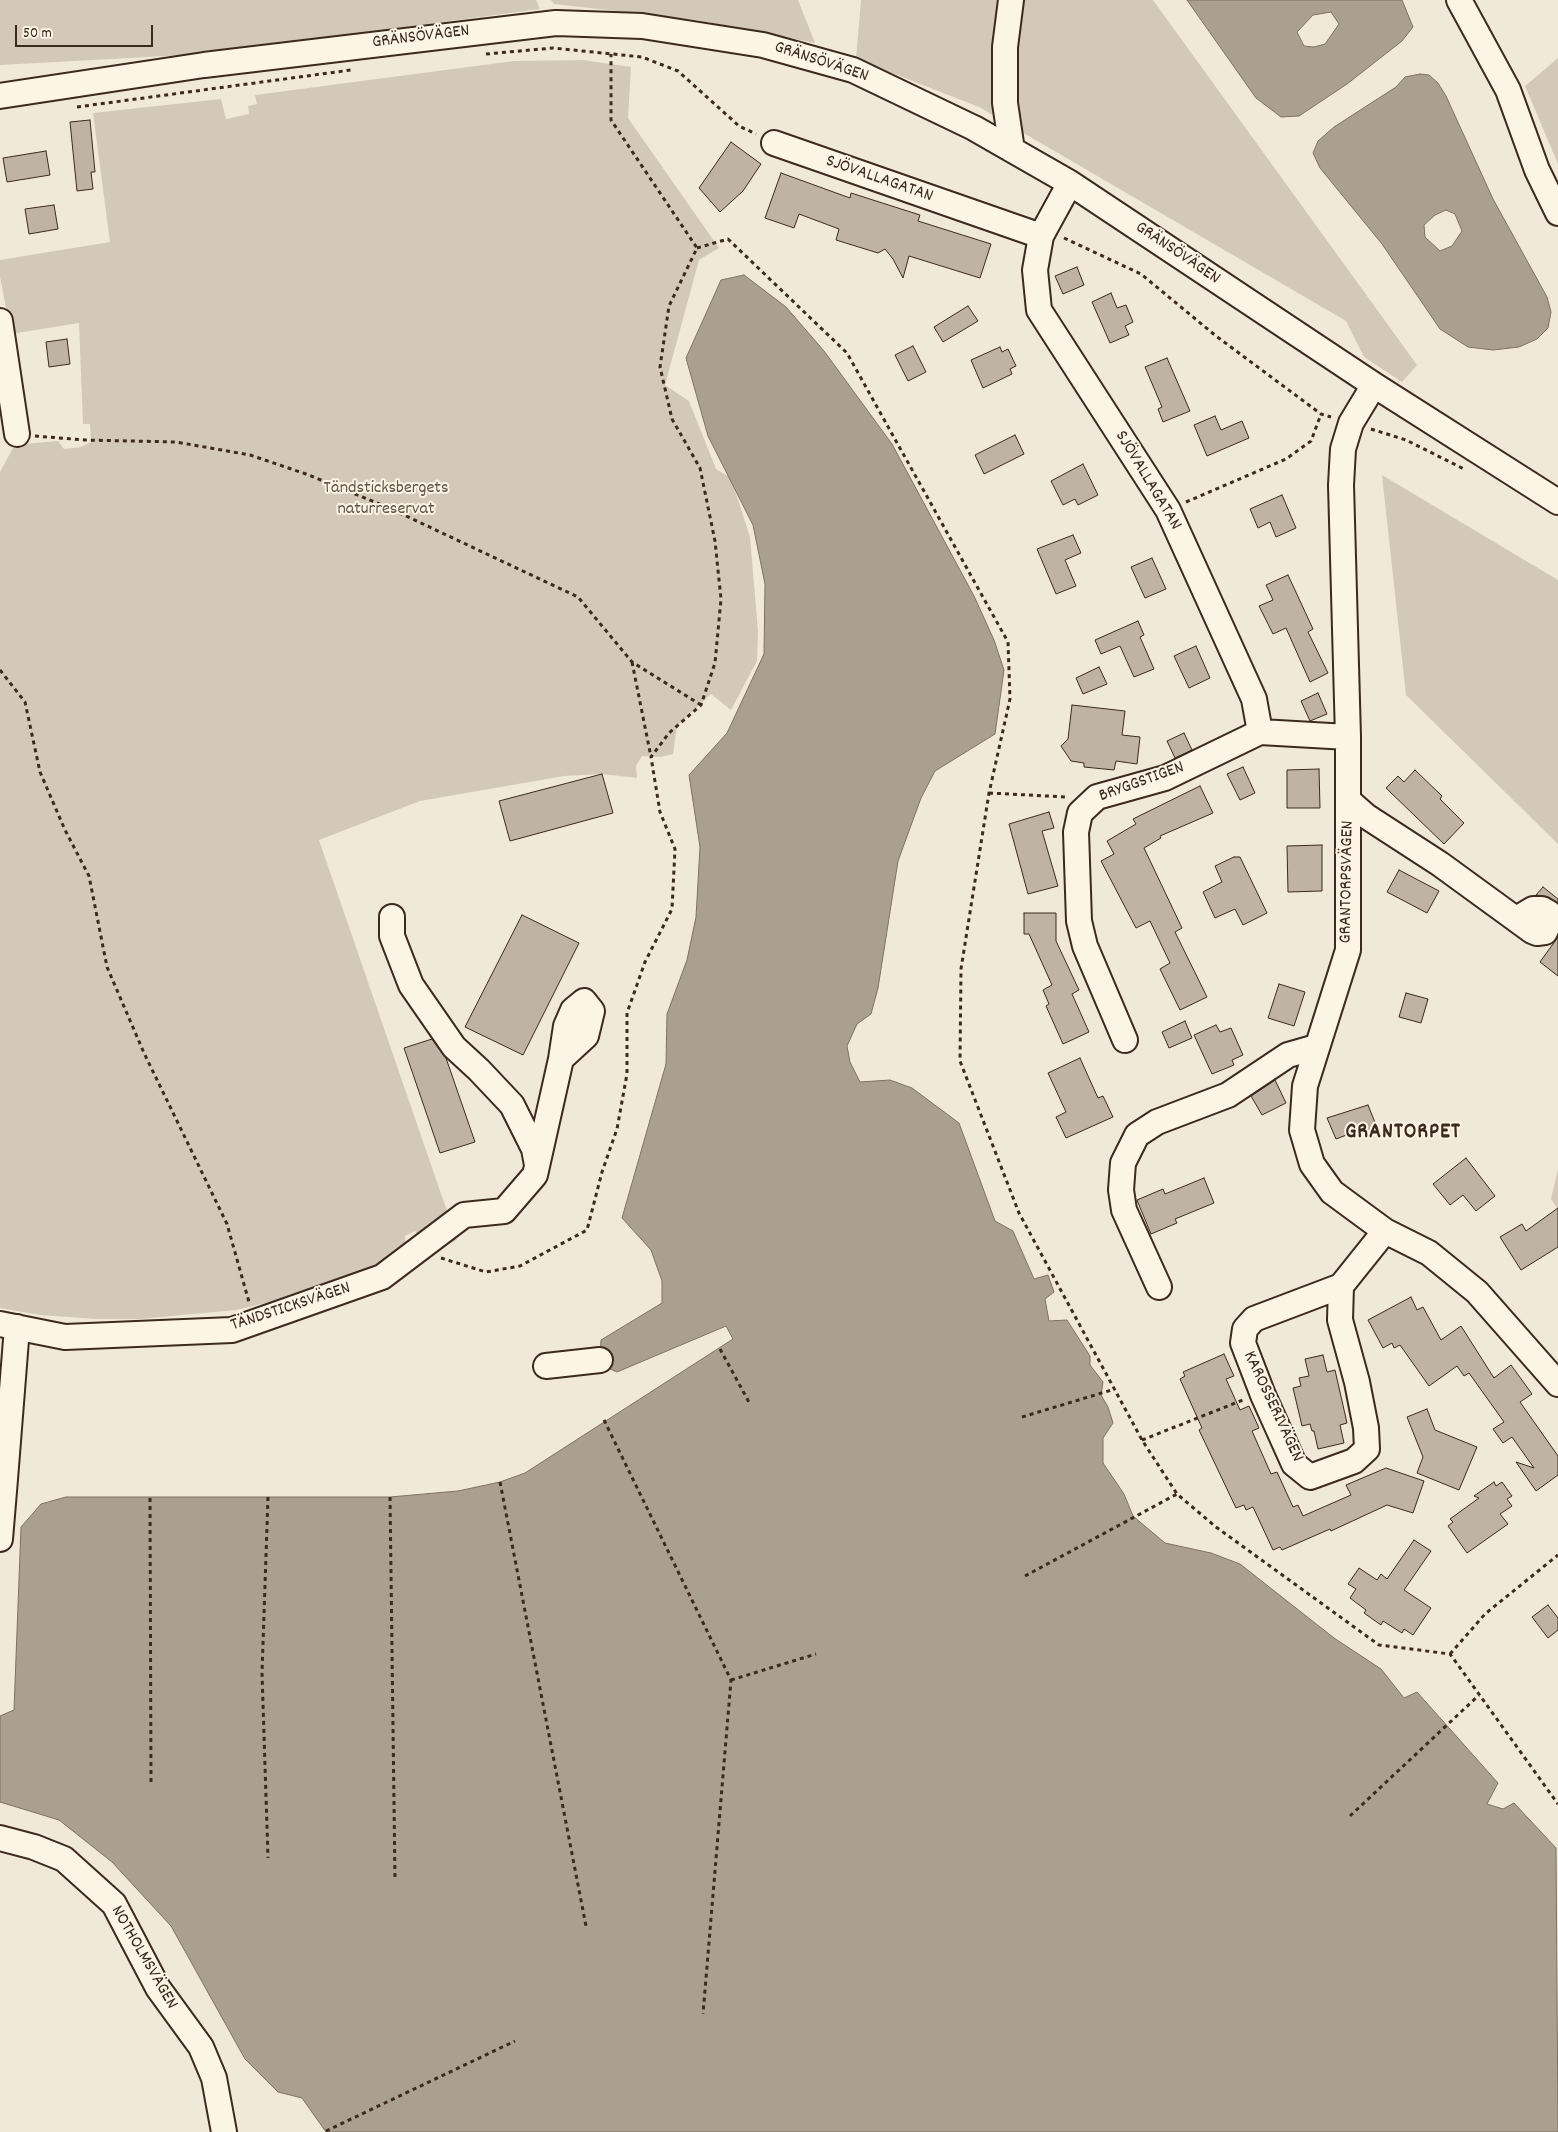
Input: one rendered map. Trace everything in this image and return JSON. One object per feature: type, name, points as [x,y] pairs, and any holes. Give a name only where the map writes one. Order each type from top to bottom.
[{"type":"street","points":[[1011,0],[1005,47],[1005,103],[1012,150]]},
{"type":"street","points":[[1459,0],[1508,90],[1537,170],[1558,213]]},
{"type":"street","name":"GRÄNSÖVÄGEN","points":[[0,96],[204,65],[556,23],[642,26],[763,45],[853,70],[974,128],[1070,182],[1374,385],[1558,502]]},
{"type":"street","name":"SJÖVALLAGATAN","points":[[774,143],[1041,236]]},
{"type":"street","name":"SJÖVALLAGATAN","points":[[1070,182],[1041,236],[1035,270],[1039,310],[1168,510],[1254,699],[1260,732]]},
{"type":"street","points":[[0,321],[17,434]]},
{"type":"street","name":"GRANTORPSVÄGEN","points":[[1374,385],[1351,423],[1343,449],[1341,484],[1349,802],[1348,950],[1305,1086],[1302,1130],[1312,1164],[1332,1192],[1385,1231],[1429,1253],[1477,1292],[1558,1384]]},
{"type":"street","name":"BRYGGSTIGEN","points":[[1125,1040],[1085,946],[1079,920],[1076,832],[1080,812],[1097,797],[1165,778],[1260,732],[1348,737]]},
{"type":"street","points":[[1349,802],[1366,816],[1518,918]]},
{"type":"street","points":[[392,916],[392,936],[411,985],[454,1048],[479,1070],[512,1105],[534,1149],[537,1167]]},
{"type":"street","points":[[1159,1287],[1124,1210],[1121,1190],[1123,1163],[1137,1135],[1157,1122],[1228,1095],[1288,1055],[1316,1047]]},
{"type":"street","name":"TÄNDSTICKSVÄGEN","points":[[8,1326],[65,1337],[232,1330],[382,1277],[464,1215],[504,1211],[535,1175],[561,1059]]},
{"type":"street","points":[[1341,1286],[1385,1231]]},
{"type":"street","name":"KAROSSERIVÄGEN","points":[[1341,1286],[1340,1320],[1357,1382],[1366,1428],[1367,1450],[1354,1461],[1310,1477],[1294,1464],[1261,1390],[1243,1343],[1245,1329],[1254,1319],[1341,1286]]},
{"type":"street","points":[[0,1539],[8,1326]]},
{"type":"street","points":[[546,1366],[600,1360]]},
{"type":"street","name":"NOTHOLMSVÄGEN","points":[[0,1838],[34,1847],[64,1858],[114,1904],[158,1988],[201,2047],[214,2078],[224,2132]]},
{"type":"path","points":[[478,55],[553,48],[642,57],[678,71],[739,126],[774,143]]},
{"type":"path","points":[[611,54],[611,120],[697,248]]},
{"type":"path","points":[[68,108],[353,70]]},
{"type":"path","points":[[1041,236],[1065,238],[1141,274],[1216,336],[1322,414],[1406,440],[1465,469]]},
{"type":"path","points":[[697,248],[728,240],[847,353],[1008,642],[1010,699],[989,793],[961,970],[960,1061],[1019,1213],[1142,1440],[1177,1494],[1216,1527],[1378,1645],[1450,1654],[1558,1804]]},
{"type":"path","points":[[651,757],[670,733],[701,705],[715,663],[721,599],[715,541],[700,468],[672,419],[660,367],[670,306],[697,248]]},
{"type":"path","points":[[1168,510],[1286,459],[1311,441],[1322,414]]},
{"type":"path","points":[[17,434],[85,440],[176,442],[250,455],[306,474],[387,507],[578,597],[632,662],[701,705]]},
{"type":"path","points":[[417,1251],[486,1272],[520,1266],[587,1230],[602,1172],[618,1129],[627,1074],[627,1013],[645,962],[672,910],[676,849],[660,812],[632,662]]},
{"type":"path","points":[[0,670],[25,702],[40,772],[65,830],[89,876],[108,967],[144,1053],[226,1224],[255,1322]]},
{"type":"path","points":[[989,793],[1072,798],[1085,808]]},
{"type":"path","points":[[720,1349],[750,1404]]},
{"type":"path","points":[[1022,1417],[1115,1389]]},
{"type":"path","points":[[1142,1440],[1216,1412],[1261,1390]]},
{"type":"path","points":[[604,1420],[731,1680],[703,2014]]},
{"type":"path","points":[[500,1482],[586,1926]]},
{"type":"path","points":[[1025,1576],[1177,1494]]},
{"type":"path","points":[[268,1497],[262,1673],[268,1858]]},
{"type":"path","points":[[390,1497],[395,1879]]},
{"type":"path","points":[[150,1498],[151,1784]]},
{"type":"path","points":[[1450,1654],[1485,1614],[1558,1555]]},
{"type":"path","points":[[731,1680],[816,1654]]},
{"type":"path","points":[[1350,1816],[1479,1695]]},
{"type":"path","points":[[326,2131],[515,2041]]},
{"type":"green space","points":[[0,0],[536,0],[540,9],[203,54],[0,65]]},
{"type":"green space","points":[[551,0],[798,0],[815,43],[696,20],[554,4]]},
{"type":"green space","points":[[861,0],[1153,0],[1417,365],[1402,382],[1364,357],[1346,321],[979,107],[856,59]]},
{"type":"green space","points":[[1558,58],[1558,164],[1525,86]]},
{"type":"green space","name":"Tändsticksbergets naturreservat","points":[[583,60],[631,67],[628,118],[719,248],[699,260],[665,385],[689,401],[716,469],[731,478],[750,537],[758,631],[757,661],[731,710],[711,694],[677,726],[673,754],[661,757],[642,756],[636,766],[637,778],[602,774],[564,776],[420,801],[319,840],[457,1240],[443,1247],[432,1240],[421,1241],[415,1231],[405,1236],[406,1248],[404,1254],[350,1280],[300,1295],[236,1310],[140,1319],[97,1319],[40,1315],[0,1308],[0,472],[13,448],[24,444],[58,441],[64,449],[81,447],[91,442],[90,424],[83,424],[79,323],[11,334],[0,277],[0,260],[110,242],[93,113],[221,99],[226,119],[249,114],[248,106],[257,104],[255,95],[514,61]]},
{"type":"green space","points":[[1382,475],[1558,580],[1558,844],[1406,695]]},
{"type":"green space","points":[[1558,1169],[1558,1209],[1551,1199]]},
{"type":"shaded area","points":[[1187,0],[1402,0],[1413,27],[1402,41],[1347,84],[1299,116],[1281,117],[1256,98]],"holes":[[[1331,12],[1339,24],[1325,44],[1314,47],[1304,46],[1297,32],[1313,15]]]},
{"type":"shaded area","points":[[1420,74],[1429,75],[1438,83],[1446,96],[1493,199],[1547,297],[1551,312],[1548,328],[1537,339],[1519,347],[1493,350],[1468,347],[1440,329],[1382,244],[1320,168],[1313,153],[1318,141],[1334,127],[1396,87],[1405,77]],"holes":[[[1446,210],[1455,214],[1462,231],[1452,246],[1440,251],[1425,237],[1424,225],[1435,215]]]},
{"type":"shaded area","points":[[744,275],[786,307],[824,351],[892,444],[974,596],[994,640],[1004,670],[995,734],[935,771],[921,798],[898,861],[878,988],[871,1014],[857,1024],[847,1046],[850,1062],[860,1082],[890,1080],[912,1088],[959,1123],[995,1221],[1013,1231],[1034,1279],[1048,1275],[1054,1292],[1045,1299],[1049,1321],[1067,1320],[1090,1356],[1090,1365],[1103,1382],[1101,1395],[1108,1407],[1113,1423],[1103,1438],[1103,1463],[1124,1494],[1133,1516],[1165,1543],[1211,1553],[1240,1564],[1334,1638],[1381,1669],[1404,1698],[1417,1692],[1498,1783],[1487,1804],[1503,1809],[1514,1803],[1556,1848],[1558,2132],[326,2132],[302,2098],[278,2092],[245,2059],[171,1926],[112,1862],[59,1820],[0,1802],[0,1716],[14,1710],[21,1527],[41,1504],[66,1497],[390,1497],[458,1491],[500,1482],[525,1473],[733,1339],[726,1326],[617,1372],[606,1367],[600,1360],[601,1340],[662,1303],[662,1281],[651,1250],[622,1218],[666,1064],[667,1014],[687,960],[696,917],[700,847],[689,775],[727,733],[764,654],[765,584],[753,525],[708,436],[686,358],[721,280]]},
{"type":"building","points":[[90,120],[95,172],[91,172],[93,189],[77,191],[70,122]]},
{"type":"building","points":[[731,142],[761,164],[743,191],[720,212],[699,188]]},
{"type":"building","points":[[46,151],[50,175],[7,182],[3,158]]},
{"type":"building","points":[[781,173],[850,198],[851,193],[920,215],[918,221],[991,244],[980,278],[909,256],[903,278],[893,259],[885,249],[878,253],[836,240],[839,229],[799,214],[794,228],[765,218]]},
{"type":"building","points":[[54,205],[58,229],[29,234],[25,209]]},
{"type":"building","points":[[1077,267],[1084,285],[1063,294],[1055,276]]},
{"type":"building","points":[[1111,293],[1117,308],[1126,305],[1133,322],[1125,326],[1129,335],[1110,343],[1092,302]]},
{"type":"building","points":[[968,306],[978,321],[943,342],[934,327]]},
{"type":"building","points":[[67,339],[70,364],[49,367],[46,342]]},
{"type":"building","points":[[913,346],[926,372],[908,381],[895,355]]},
{"type":"building","points":[[1000,347],[1002,352],[1008,349],[1016,366],[1010,369],[1012,374],[983,388],[971,360]]},
{"type":"building","points":[[1167,358],[1190,411],[1163,422],[1158,409],[1162,407],[1145,367]]},
{"type":"building","points":[[1215,416],[1221,430],[1242,421],[1249,438],[1207,456],[1194,425]]},
{"type":"building","points":[[1015,435],[1024,454],[984,474],[975,455]]},
{"type":"building","points":[[1083,464],[1098,495],[1078,505],[1075,499],[1063,505],[1051,481]]},
{"type":"building","points":[[1282,495],[1296,528],[1276,537],[1270,522],[1258,528],[1250,509]]},
{"type":"building","points":[[1073,535],[1081,553],[1065,560],[1076,586],[1056,594],[1037,549]]},
{"type":"building","points":[[1152,558],[1166,589],[1145,598],[1131,567]]},
{"type":"building","points":[[1288,575],[1313,629],[1308,632],[1328,673],[1310,682],[1286,628],[1273,634],[1259,606],[1273,600],[1266,585]]},
{"type":"building","points":[[1138,621],[1144,635],[1140,637],[1154,669],[1134,677],[1120,646],[1101,654],[1095,640]]},
{"type":"building","points":[[1196,646],[1210,678],[1189,688],[1174,656]]},
{"type":"building","points":[[1099,667],[1107,684],[1083,694],[1076,678]]},
{"type":"building","points":[[1318,693],[1327,714],[1310,721],[1301,701]]},
{"type":"building","points":[[1072,705],[1125,711],[1122,735],[1140,737],[1137,764],[1116,761],[1114,770],[1084,767],[1084,763],[1071,761],[1061,746],[1068,739]]},
{"type":"building","points":[[1184,733],[1192,750],[1175,758],[1167,741]]},
{"type":"building","points":[[1243,767],[1255,793],[1240,800],[1227,774]]},
{"type":"building","points":[[1319,769],[1320,808],[1287,808],[1287,770]]},
{"type":"building","points":[[1415,770],[1442,796],[1440,799],[1464,823],[1444,844],[1386,788],[1398,776],[1404,782]]},
{"type":"building","points":[[602,774],[613,813],[510,841],[499,801]]},
{"type":"building","points":[[1200,786],[1213,813],[1160,836],[1161,838],[1144,848],[1182,928],[1175,932],[1207,997],[1180,1010],[1160,969],[1170,963],[1150,921],[1136,928],[1101,861],[1114,854],[1107,841],[1136,824],[1133,819]]},
{"type":"building","points":[[1049,812],[1054,828],[1042,831],[1058,886],[1028,894],[1009,824]]},
{"type":"building","points":[[1322,845],[1322,891],[1288,892],[1287,846]]},
{"type":"building","points":[[1234,857],[1240,857],[1267,913],[1243,925],[1235,909],[1215,918],[1203,892],[1222,882],[1215,866]]},
{"type":"building","points":[[1399,870],[1439,891],[1427,913],[1387,892]]},
{"type":"building","points":[[1543,887],[1558,899],[1558,904],[1548,897],[1536,895]]},
{"type":"building","points":[[1024,913],[1056,913],[1056,941],[1079,990],[1072,994],[1089,1032],[1063,1044],[1046,1006],[1049,1004],[1043,990],[1052,985],[1029,934],[1024,934]]},
{"type":"building","points":[[522,915],[579,943],[523,1055],[465,1027]]},
{"type":"building","points":[[1558,937],[1558,976],[1540,962]]},
{"type":"building","points":[[1279,984],[1305,992],[1294,1026],[1268,1018]]},
{"type":"building","points":[[1406,993],[1428,999],[1421,1023],[1399,1017]]},
{"type":"building","points":[[1185,1021],[1192,1038],[1169,1048],[1162,1032]]},
{"type":"building","points":[[1216,1025],[1220,1032],[1231,1028],[1243,1055],[1232,1060],[1234,1065],[1212,1074],[1194,1035]]},
{"type":"building","points":[[432,1039],[446,1058],[475,1142],[440,1153],[404,1048]]},
{"type":"building","points":[[1080,1058],[1098,1098],[1103,1096],[1113,1117],[1066,1138],[1056,1117],[1066,1112],[1048,1073]]},
{"type":"building","points":[[1275,1080],[1286,1103],[1262,1115],[1251,1096]]},
{"type":"building","points":[[1368,1105],[1378,1130],[1360,1137],[1357,1131],[1336,1139],[1327,1118]]},
{"type":"building","points":[[1466,1158],[1495,1196],[1476,1211],[1463,1195],[1450,1205],[1433,1184]]},
{"type":"building","points":[[1204,1178],[1214,1203],[1175,1219],[1177,1223],[1151,1234],[1137,1200],[1163,1189],[1165,1194]]},
{"type":"building","points":[[1558,1208],[1558,1247],[1521,1270],[1500,1237],[1522,1224],[1526,1231]]},
{"type":"building","points":[[1411,1297],[1417,1310],[1423,1307],[1441,1340],[1461,1326],[1494,1378],[1511,1365],[1532,1394],[1520,1402],[1558,1456],[1558,1475],[1536,1491],[1516,1462],[1534,1468],[1512,1437],[1503,1443],[1493,1429],[1504,1422],[1469,1373],[1464,1376],[1457,1366],[1429,1386],[1400,1345],[1394,1348],[1392,1343],[1383,1348],[1368,1320]]},
{"type":"building","points":[[1224,1354],[1234,1376],[1226,1379],[1240,1410],[1249,1406],[1259,1428],[1252,1431],[1271,1474],[1277,1472],[1293,1507],[1298,1505],[1303,1516],[1351,1495],[1346,1485],[1386,1468],[1424,1481],[1413,1513],[1387,1505],[1331,1531],[1330,1529],[1282,1550],[1280,1547],[1273,1550],[1253,1507],[1246,1510],[1244,1505],[1236,1508],[1199,1430],[1202,1428],[1180,1379],[1185,1376],[1183,1372]]},
{"type":"building","points":[[1323,1355],[1327,1372],[1335,1370],[1347,1423],[1340,1425],[1344,1443],[1318,1449],[1314,1431],[1312,1431],[1310,1424],[1302,1426],[1293,1388],[1301,1386],[1299,1378],[1309,1376],[1305,1359]]},
{"type":"building","points":[[1427,1409],[1435,1430],[1477,1447],[1459,1490],[1417,1473],[1423,1457],[1407,1417]]},
{"type":"building","points":[[1494,1482],[1496,1486],[1502,1482],[1512,1496],[1507,1499],[1512,1506],[1500,1514],[1508,1524],[1467,1553],[1448,1526],[1453,1522],[1450,1519],[1479,1498],[1474,1496]]},
{"type":"building","points":[[1414,1540],[1431,1551],[1404,1590],[1431,1608],[1413,1635],[1404,1629],[1402,1633],[1383,1621],[1381,1625],[1364,1613],[1366,1610],[1350,1598],[1356,1589],[1348,1584],[1359,1568],[1377,1580],[1381,1574],[1387,1579]]},
{"type":"building","points":[[1548,1605],[1558,1618],[1558,1630],[1548,1638],[1532,1617]]},
{"type":"district","name":"GRANTORPET","points":[[1403,1134]]}]
